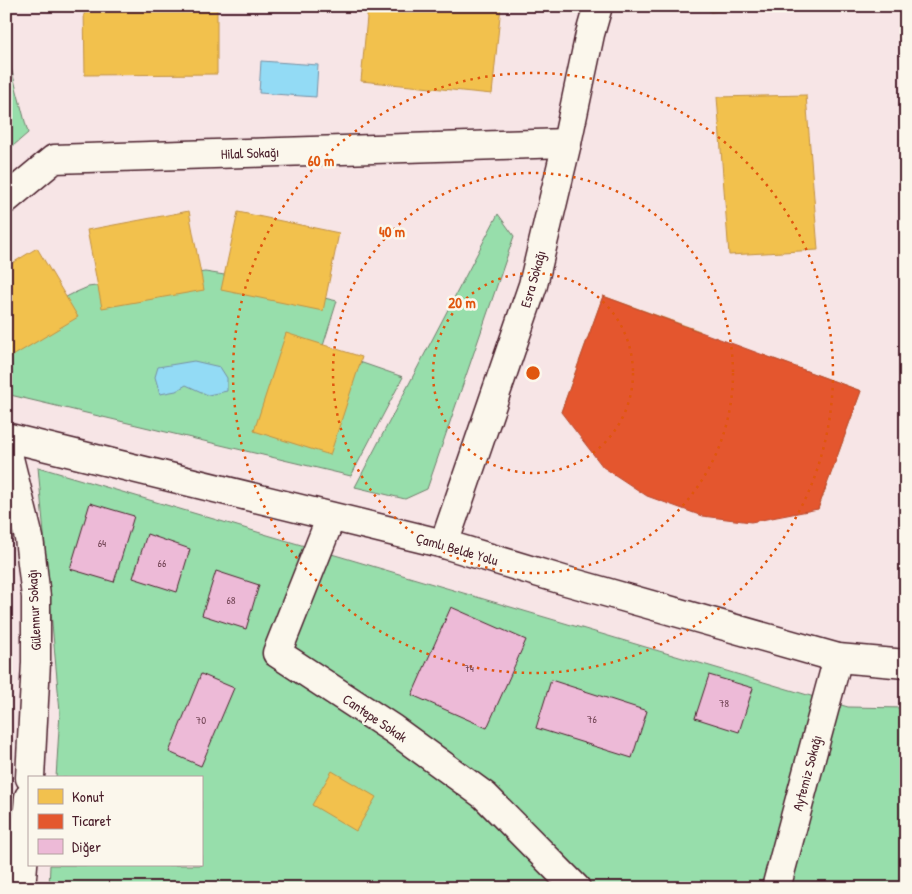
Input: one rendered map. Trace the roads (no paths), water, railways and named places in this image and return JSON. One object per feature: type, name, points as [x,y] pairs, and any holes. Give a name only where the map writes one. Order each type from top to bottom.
[{"type":"street","name":"Esra Sokağı","points":[[444,544],[533,285],[598,6]]},
{"type":"street","name":"Hilal Sokağı","points":[[6,199],[54,159],[567,143]]},
{"type":"street","name":"Çamlı Belde Yolu","points":[[6,437],[444,544],[572,583],[838,658],[906,664]]},
{"type":"street","name":"Gülennur Sokağı","points":[[6,446],[29,538],[36,597],[36,662],[30,776]]},
{"type":"street","name":"Cantepe Sokak","points":[[331,517],[277,653],[392,729],[485,796],[576,888]]},
{"type":"street","name":"Aytemiz Sokağı","points":[[776,888],[838,658]]},
{"type":"street","points":[[21,888],[28,812]]},
{"type":"water","points":[[261,61],[318,65],[316,97],[259,93]]},
{"type":"water","points":[[194,361],[220,367],[227,378],[227,391],[208,395],[186,385],[176,391],[160,394],[155,377],[158,367]]}]
